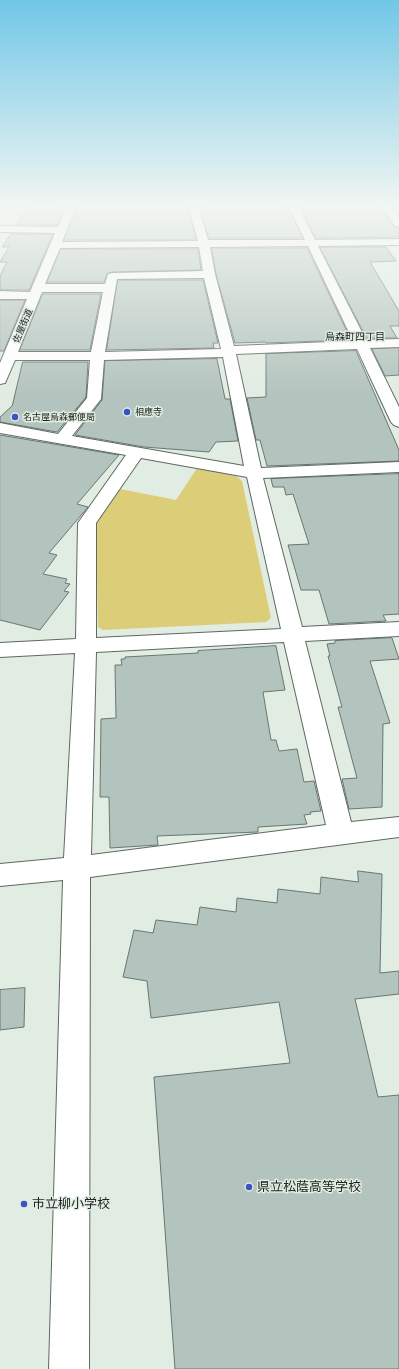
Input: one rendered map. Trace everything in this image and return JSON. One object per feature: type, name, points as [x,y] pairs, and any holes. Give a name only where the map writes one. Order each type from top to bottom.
[{"type":"street","name":"佐屋街道","points":[[0,380],[46,269]]},
{"type":"street","points":[[208,269],[229,351],[254,473],[341,833]]},
{"type":"street","points":[[325,269],[399,422]]},
{"type":"street","points":[[62,439],[94,400],[96,356],[112,276],[209,274]]},
{"type":"street","points":[[0,295],[109,288]]},
{"type":"street","points":[[10,356],[96,356],[399,343]]},
{"type":"street","points":[[0,428],[254,473],[399,467]]},
{"type":"street","points":[[69,1369],[77,869],[86,645],[87,523],[136,453]]},
{"type":"street","points":[[0,650],[399,628]]},
{"type":"street","points":[[0,876],[77,869],[341,833],[399,827]]},
{"type":"shaded area","points":[[197,468],[236,476],[242,481],[271,618],[266,622],[103,630],[98,627],[96,527],[98,517],[120,489],[176,500]]},
{"type":"building","points":[[4,269],[38,269],[29,290],[0,290],[0,276]]},
{"type":"building","points":[[53,269],[201,270],[112,272],[107,274],[104,282],[47,282]]},
{"type":"building","points":[[215,269],[317,269],[351,340],[235,343]]},
{"type":"building","points":[[331,269],[374,269],[399,311],[399,326],[390,326],[397,338],[367,338]]},
{"type":"building","points":[[118,280],[203,280],[218,343],[213,343],[214,348],[107,350]]},
{"type":"building","points":[[43,294],[101,294],[90,350],[20,350]]},
{"type":"building","points":[[0,300],[25,300],[4,351],[0,351]]},
{"type":"building","points":[[399,348],[399,375],[385,376],[372,349]]},
{"type":"building","points":[[356,351],[399,450],[399,461],[267,466],[260,440],[256,440],[247,398],[266,397],[266,354]]},
{"type":"building","points":[[217,359],[225,399],[230,399],[238,441],[216,442],[209,452],[144,447],[75,435],[102,400],[105,361]]},
{"type":"building","points":[[23,362],[88,362],[86,397],[57,432],[0,422],[0,417],[12,406]]},
{"type":"building","points":[[0,435],[119,455],[77,504],[88,507],[49,553],[57,555],[43,574],[67,579],[65,583],[70,584],[64,591],[69,592],[40,630],[0,620]]},
{"type":"building","points":[[399,474],[399,614],[383,615],[386,621],[329,624],[319,590],[301,590],[288,545],[309,544],[293,494],[286,495],[284,487],[273,487],[271,479]]},
{"type":"building","points":[[392,638],[399,659],[370,661],[390,723],[383,724],[382,807],[349,809],[342,779],[357,778],[338,707],[342,707],[328,656],[330,656],[327,644],[335,643],[335,641]]},
{"type":"building","points":[[276,646],[285,690],[263,692],[271,740],[276,740],[279,751],[297,749],[304,782],[314,781],[321,811],[310,812],[311,814],[304,815],[307,824],[258,827],[258,832],[157,836],[158,845],[110,848],[109,797],[100,797],[101,719],[116,718],[115,665],[122,665],[121,659],[125,659],[125,657],[198,653],[198,651]]},
{"type":"building","name":"県立松蔭高等学校","points":[[358,871],[382,874],[380,973],[399,971],[399,994],[355,999],[378,1097],[399,1095],[399,1369],[175,1369],[154,1077],[290,1063],[279,1002],[151,1018],[147,981],[123,977],[134,930],[153,933],[156,920],[197,925],[200,907],[236,912],[237,898],[277,903],[278,889],[320,894],[321,877],[358,882]]},
{"type":"building","points":[[25,988],[24,1027],[0,1030],[0,990]]},
{"type":"place","name":"相應寺","points":[[127,412]]},
{"type":"place","name":"名古屋烏森郵便局","points":[[15,417]]},
{"type":"place","name":"県立松蔭高等学校","points":[[249,1187]]},
{"type":"place","name":"市立柳小学校","points":[[24,1204]]},
{"type":"district","name":"烏森町四丁目","points":[[355,337]]}]
